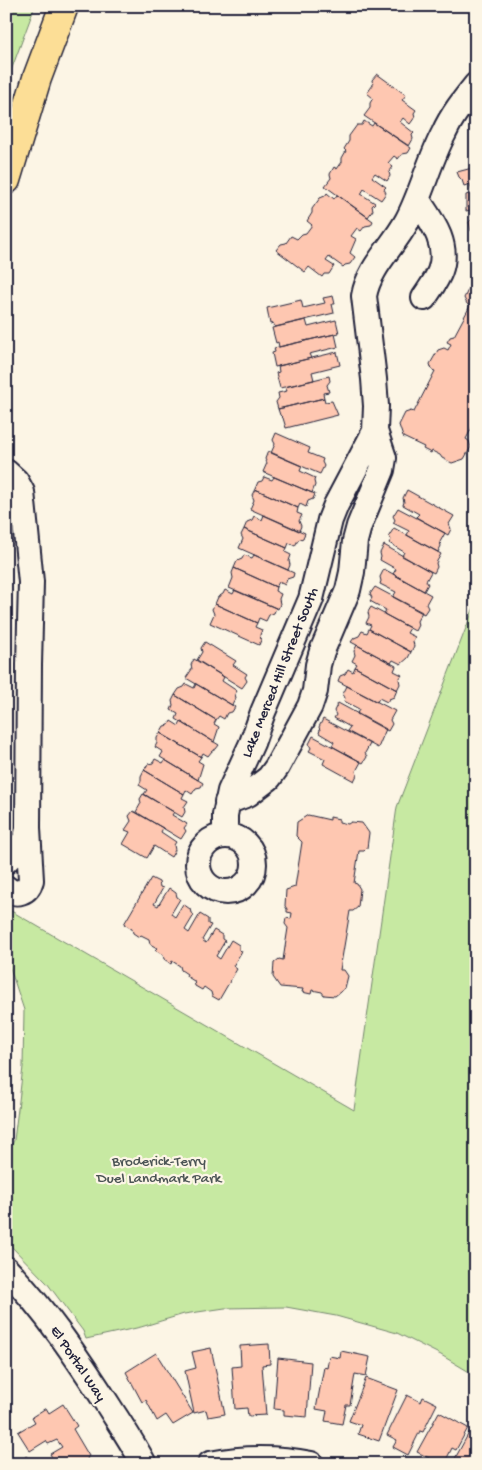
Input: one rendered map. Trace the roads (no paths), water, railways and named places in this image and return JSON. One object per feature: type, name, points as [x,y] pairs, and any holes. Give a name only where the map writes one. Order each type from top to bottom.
[{"type":"main road","points":[[6,180],[40,70],[64,6]]},
{"type":"street","name":"Lake Merced Hill Street South","points":[[227,802],[248,794],[269,778],[277,767],[310,706],[322,651],[348,590],[359,526],[382,470],[384,458],[375,431],[374,379],[364,296],[366,283],[407,220],[452,116],[476,85]]},
{"type":"street","points":[[416,199],[433,223],[444,252],[440,272],[424,298]]},
{"type":"street","name":"Lake Merced Hill Street South","points":[[224,836],[227,802],[237,774],[252,743],[263,712],[312,599],[330,520],[375,431]]},
{"type":"street","points":[[6,472],[16,480],[22,492],[31,582],[28,828],[31,862],[29,886],[24,891],[18,893],[11,892],[6,888]]},
{"type":"street","points":[[6,861],[26,839],[28,828]]},
{"type":"street","name":"El Portal Way","points":[[6,1269],[26,1290],[71,1349],[144,1464]]},
{"type":"street","points":[[210,1464],[260,1458],[311,1464]]},
{"type":"park label","name":"Broderick-Terry Duel Landmark Park","points":[[159,1168]]}]
